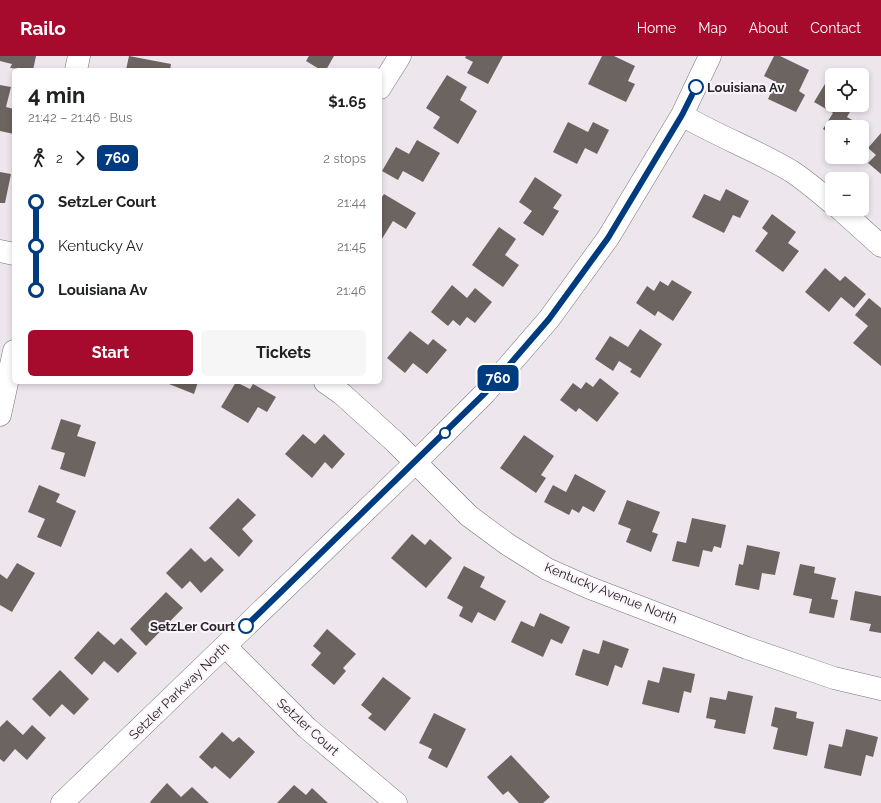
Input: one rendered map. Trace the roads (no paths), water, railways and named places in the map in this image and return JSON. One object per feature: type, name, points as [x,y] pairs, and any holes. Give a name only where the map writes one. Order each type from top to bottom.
[{"type":"street","points":[[76,68],[79,56]]},
{"type":"street","points":[[382,85],[400,56]]},
{"type":"street","name":"Setzler Parkway North","points":[[62,803],[415,463],[485,393],[549,319],[608,238],[682,115],[710,56]]},
{"type":"street","points":[[682,115],[704,128],[754,151],[792,172],[825,198]]},
{"type":"street","points":[[848,216],[881,246]]},
{"type":"street","points":[[0,251],[12,254]]},
{"type":"street","points":[[0,415],[12,360]]},
{"type":"street","name":"Kentucky Avenue North","points":[[328,384],[342,394],[469,516],[507,544],[547,569],[590,588],[747,648],[834,678],[881,690]]},
{"type":"street","name":"Setzler Court","points":[[225,646],[307,728],[396,803]]},
{"type":"place","name":"Louisiana Av","points":[[696,87]]},
{"type":"place","name":"SetzLer Court","points":[[246,626]]}]
